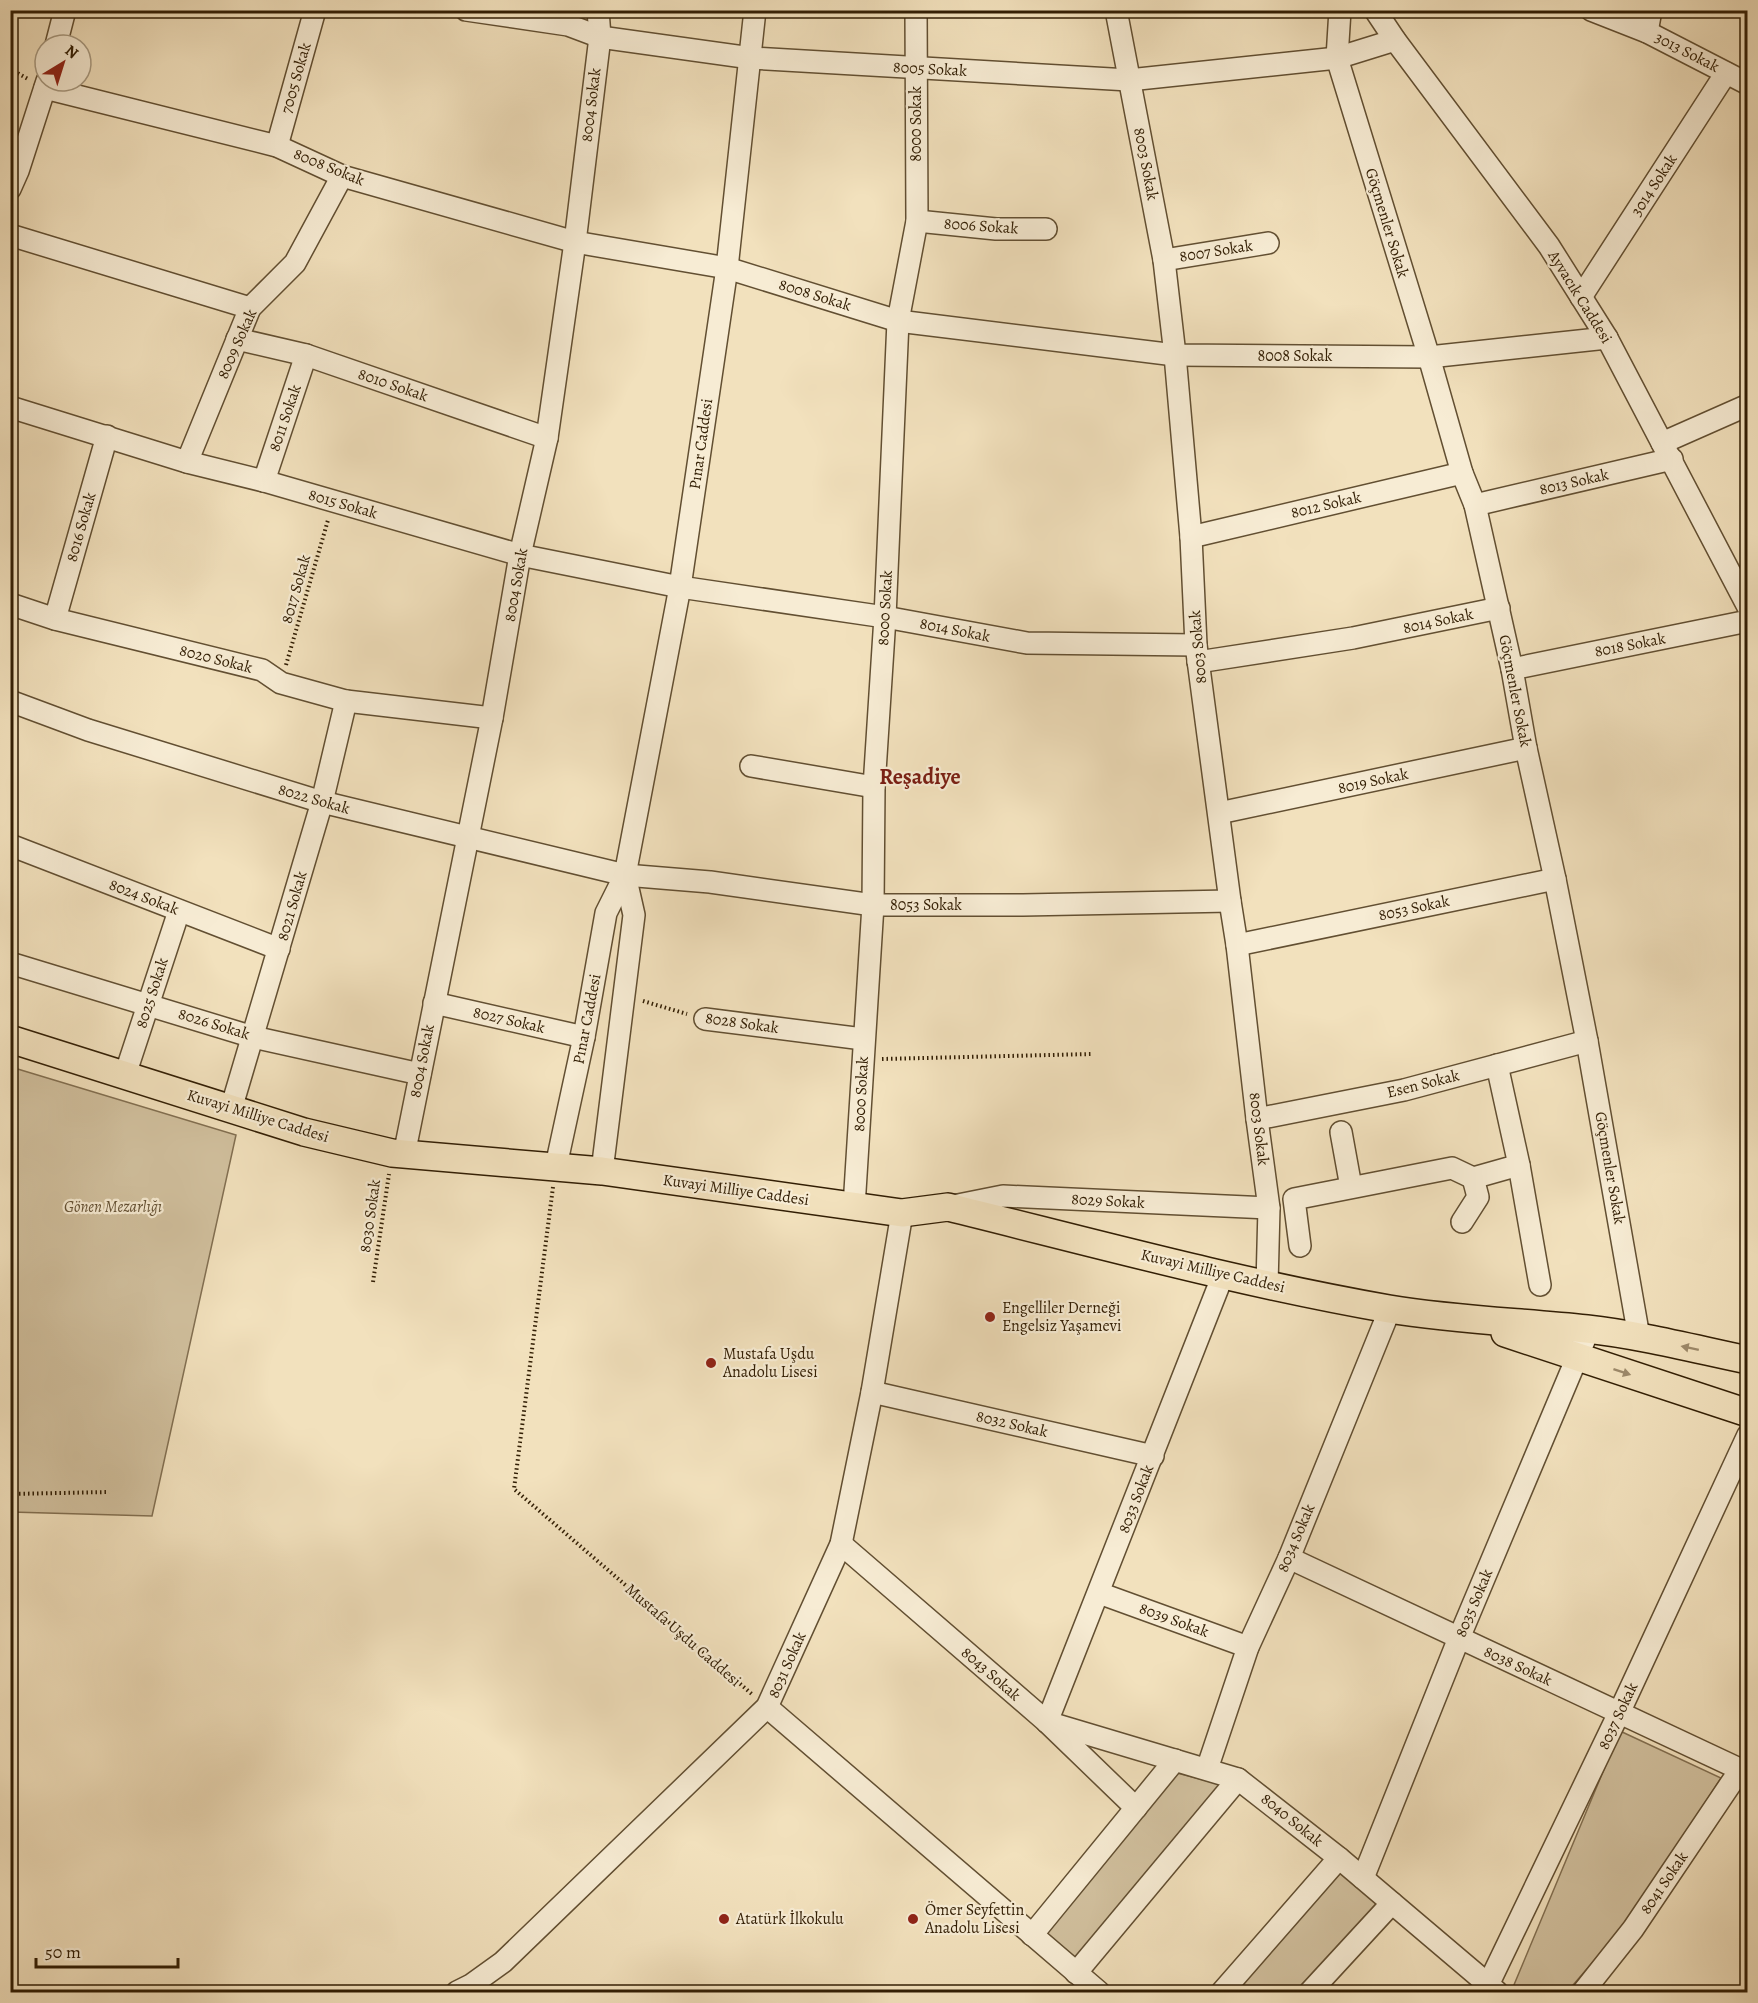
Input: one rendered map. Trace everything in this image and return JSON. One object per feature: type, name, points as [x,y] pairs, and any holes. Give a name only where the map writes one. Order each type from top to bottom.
[{"type":"main road","name":"Kuvayi Milliye Caddesi","points":[[10,1039],[304,1132],[398,1154],[602,1171],[902,1213],[948,1208],[1222,1275],[1390,1309],[1467,1320],[1588,1329],[1748,1359]]},
{"type":"main road","name":"Kuvayi Milliye Caddesi","points":[[1467,1320],[1748,1413]]},
{"type":"street","points":[[59,33],[65,10]]},
{"type":"street","name":"7005 Sokak","points":[[277,146],[315,10]]},
{"type":"street","name":"8005 Sokak","points":[[466,10],[568,25],[600,37],[751,58],[1129,80],[1336,58],[1395,40]]},
{"type":"street","name":"8004 Sokak","points":[[398,1154],[420,1074],[492,718],[520,555],[547,438],[575,242],[600,37],[598,10]]},
{"type":"street","name":"Pınar Caddesi","points":[[556,1166],[584,1037],[606,914],[625,874],[680,587],[727,268],[755,10]]},
{"type":"street","name":"8000 Sokak","points":[[854,1207],[873,905],[874,787],[885,617],[898,321],[917,221],[916,10]]},
{"type":"street","name":"8003 Sokak","points":[[1116,10],[1164,260],[1191,537],[1197,653],[1230,901],[1238,945],[1269,1208],[1268,1285]]},
{"type":"street","points":[[1336,58],[1340,10]]},
{"type":"street","name":"Ayvacık Caddesi","points":[[1375,10],[1549,246],[1607,338],[1748,608]]},
{"type":"street","name":"3013 Sokak","points":[[1591,10],[1647,32],[1741,79]]},
{"type":"street","points":[[1647,32],[1651,10]]},
{"type":"street","name":"Göçmenler Sokak","points":[[1336,58],[1429,357],[1462,473],[1475,505],[1499,608],[1526,748],[1555,879],[1587,1041],[1640,1337]]},
{"type":"street","name":"3014 Sokak","points":[[1581,297],[1741,79]]},
{"type":"street","points":[[13,177],[43,93]]},
{"type":"street","name":"8008 Sokak","points":[[76,93],[277,146],[342,176],[575,242],[727,268],[898,321],[1175,355],[1429,357],[1607,338]]},
{"type":"street","name":"8009 Sokak","points":[[187,462],[250,308],[295,263],[342,176]]},
{"type":"street","name":"8006 Sokak","points":[[917,221],[996,229],[1046,229]]},
{"type":"street","points":[[10,235],[250,308]]},
{"type":"street","name":"8007 Sokak","points":[[1164,260],[1268,243]]},
{"type":"street","name":"8010 Sokak","points":[[237,339],[306,355],[547,438]]},
{"type":"street","name":"8011 Sokak","points":[[264,481],[306,355]]},
{"type":"street","name":"8013 Sokak","points":[[1475,505],[1667,451],[1748,405]]},
{"type":"street","name":"8015 Sokak","points":[[10,406],[187,462],[264,481],[520,555],[680,587]]},
{"type":"street","name":"8016 Sokak","points":[[56,618],[107,436]]},
{"type":"street","name":"8012 Sokak","points":[[1191,537],[1462,473]]},
{"type":"street","name":"8014 Sokak","points":[[680,587],[885,617],[1027,643],[1197,653],[1353,638],[1499,608]]},
{"type":"street","name":"8020 Sokak","points":[[10,604],[56,618],[262,670],[281,683],[346,700],[492,718]]},
{"type":"street","name":"8018 Sokak","points":[[1512,669],[1748,621]]},
{"type":"street","name":"8021 Sokak","points":[[231,1109],[322,802],[346,700]]},
{"type":"street","name":"8022 Sokak","points":[[10,701],[88,730],[322,802],[625,874]]},
{"type":"street","name":"8019 Sokak","points":[[1219,813],[1526,748]]},
{"type":"street","points":[[751,766],[874,787]]},
{"type":"street","name":"8024 Sokak","points":[[10,845],[279,949]]},
{"type":"street","name":"Pınar Caddesi","points":[[602,1171],[634,915],[625,874]]},
{"type":"street","name":"8053 Sokak","points":[[625,874],[710,882],[873,905],[1230,901]]},
{"type":"street","name":"8053 Sokak","points":[[1238,945],[1555,879]]},
{"type":"street","name":"8025 Sokak","points":[[125,1075],[178,911]]},
{"type":"street","name":"8026 Sokak","points":[[10,963],[253,1036],[420,1074]]},
{"type":"street","name":"8027 Sokak","points":[[434,1003],[584,1037]]},
{"type":"street","name":"8028 Sokak","points":[[705,1019],[863,1049]]},
{"type":"street","name":"Esen Sokak","points":[[1257,1119],[1404,1090],[1587,1041]]},
{"type":"street","points":[[1497,1065],[1519,1165],[1540,1285]]},
{"type":"street","points":[[1341,1132],[1351,1187]]},
{"type":"street","points":[[1300,1246],[1294,1198],[1452,1168],[1473,1178],[1519,1165]]},
{"type":"street","points":[[1462,1222],[1478,1197],[1473,1178]]},
{"type":"street","name":"8029 Sokak","points":[[948,1208],[1003,1196],[1269,1208]]},
{"type":"street","name":"8031 Sokak","points":[[457,1992],[503,1962],[767,1707],[841,1544],[872,1392],[902,1213]]},
{"type":"street","name":"8033 Sokak","points":[[1047,1722],[1222,1275]]},
{"type":"street","name":"8034 Sokak","points":[[1207,1769],[1248,1647],[1289,1557],[1390,1309]]},
{"type":"street","name":"8035 Sokak","points":[[1363,1878],[1459,1638],[1578,1358],[1588,1329]]},
{"type":"street","name":"8032 Sokak","points":[[872,1392],[1153,1456]]},
{"type":"street","name":"8037 Sokak","points":[[1488,1990],[1748,1435]]},
{"type":"street","name":"8043 Sokak","points":[[841,1544],[1047,1722],[1136,1808]]},
{"type":"street","name":"8038 Sokak","points":[[1289,1557],[1744,1771]]},
{"type":"street","name":"8039 Sokak","points":[[1099,1593],[1248,1647]]},
{"type":"street","points":[[767,1707],[1100,1992]]},
{"type":"street","name":"8040 Sokak","points":[[1047,1722],[1238,1779],[1339,1857],[1488,1990]]},
{"type":"street","points":[[1032,1935],[1175,1760]]},
{"type":"street","name":"8041 Sokak","points":[[1583,1992],[1633,1929],[1744,1771]]},
{"type":"street","points":[[1076,1973],[1238,1779]]},
{"type":"street","points":[[1222,1992],[1339,1857]]},
{"type":"street","points":[[1310,1992],[1392,1903]]},
{"type":"path","name":"8017 Sokak","points":[[281,683],[333,501]]},
{"type":"path","name":"8028 Sokak","points":[[624,995],[705,1019]]},
{"type":"path","points":[[863,1049],[1092,1053]]},
{"type":"path","name":"8030 Sokak","points":[[373,1282],[398,1154]]},
{"type":"path","name":"Mustafa Uşdu Caddesi","points":[[556,1166],[514,1489],[767,1707]]},
{"type":"path","points":[[10,1494],[109,1492]]},
{"type":"green space","name":"Gönen Mezarlığı","points":[[11,1067],[236,1135],[152,1516],[11,1512]]},
{"type":"green space","points":[[1620,1731],[1721,1778],[1630,1919],[1567,1992],[1511,1992]]},
{"type":"green space","points":[[1177,1773],[1223,1785],[1075,1960],[1043,1933]]},
{"type":"green space","points":[[1341,1872],[1378,1905],[1297,1992],[1230,1992]]},
{"type":"place","name":"Engelliler Derneği Engelsiz Yaşamevi","points":[[990,1317]]},
{"type":"place","name":"Mustafa Uşdu Anadolu Lisesi","points":[[711,1363]]},
{"type":"place","name":"Atatürk İlkokulu","points":[[724,1919]]},
{"type":"place","name":"Ömer Seyfettin Anadolu Lisesi","points":[[913,1919]]},
{"type":"district","name":"Reşadiye","points":[[920,777]]}]
